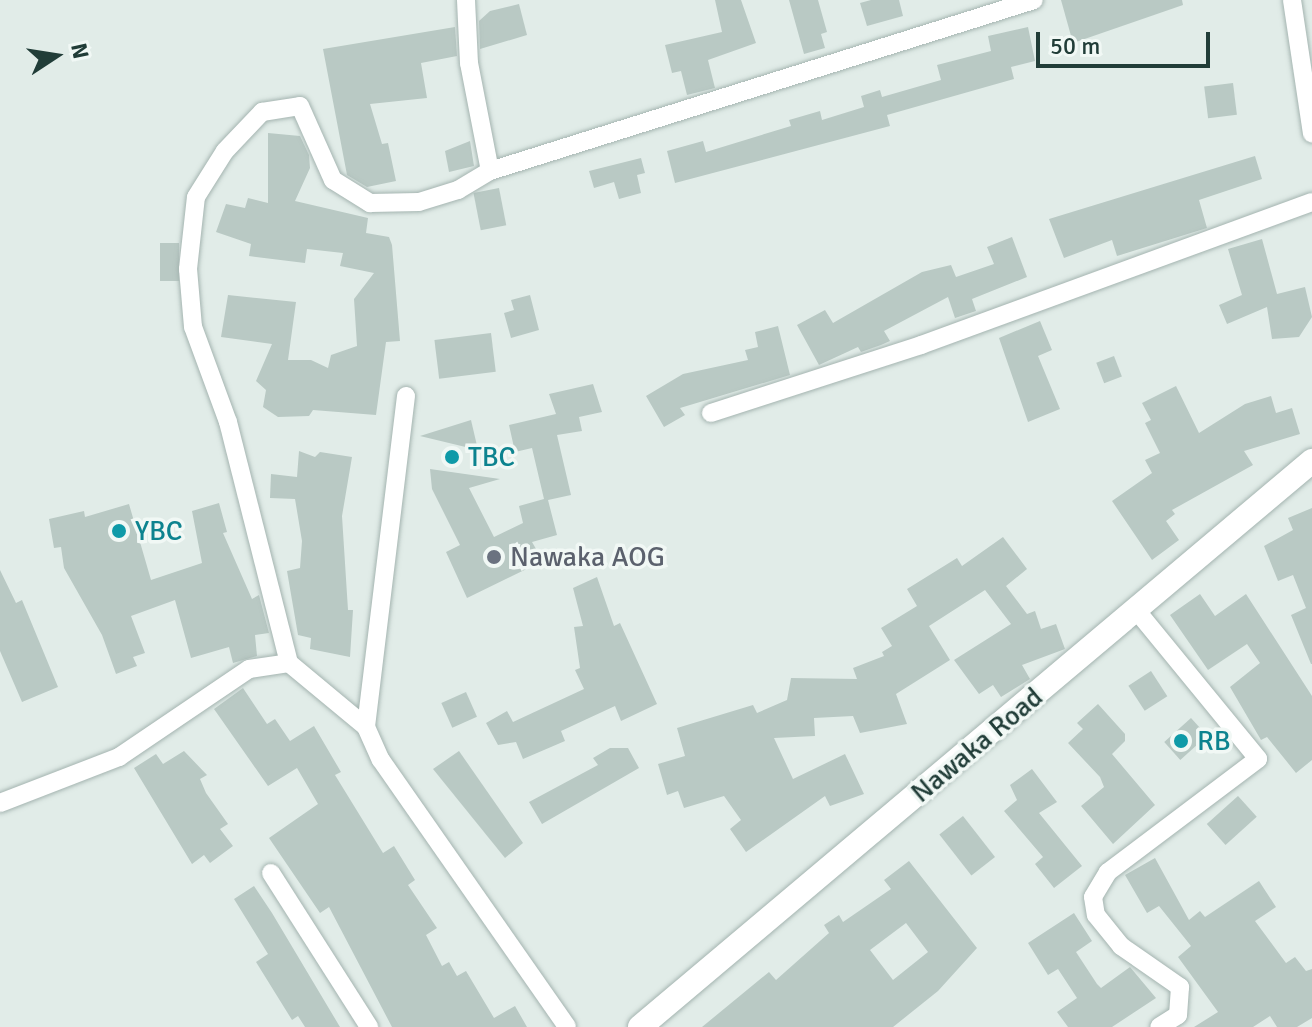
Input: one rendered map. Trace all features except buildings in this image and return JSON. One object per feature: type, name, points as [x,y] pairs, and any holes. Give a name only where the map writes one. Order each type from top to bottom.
[{"type":"street","points":[[466,0],[469,63],[490,171]]},
{"type":"street","points":[[567,1027],[381,760],[366,727],[289,663],[228,422],[193,327],[188,269],[196,197],[225,151],[262,112],[291,104],[300,106],[317,135],[333,180],[370,203],[419,202],[458,190],[490,171],[1034,0]]},
{"type":"street","points":[[1292,0],[1312,134]]},
{"type":"street","points":[[711,413],[921,345],[1312,202]]},
{"type":"street","points":[[366,727],[406,396]]},
{"type":"street","name":"Nawaka Road","points":[[640,1027],[1312,461]]},
{"type":"street","points":[[1137,611],[1258,759],[1108,872],[1093,897],[1096,915],[1121,946],[1180,987],[1178,1015],[1159,1027]]},
{"type":"street","points":[[0,803],[119,757],[249,669],[289,663]]},
{"type":"street","points":[[271,873],[369,1027]]},
{"type":"place","name":"TBC","points":[[452,457]]},
{"type":"place","name":"YBC","points":[[119,531]]},
{"type":"place","name":"Nawaka AOG","points":[[494,557]]},
{"type":"place","name":"RB","points":[[1181,741]]}]
